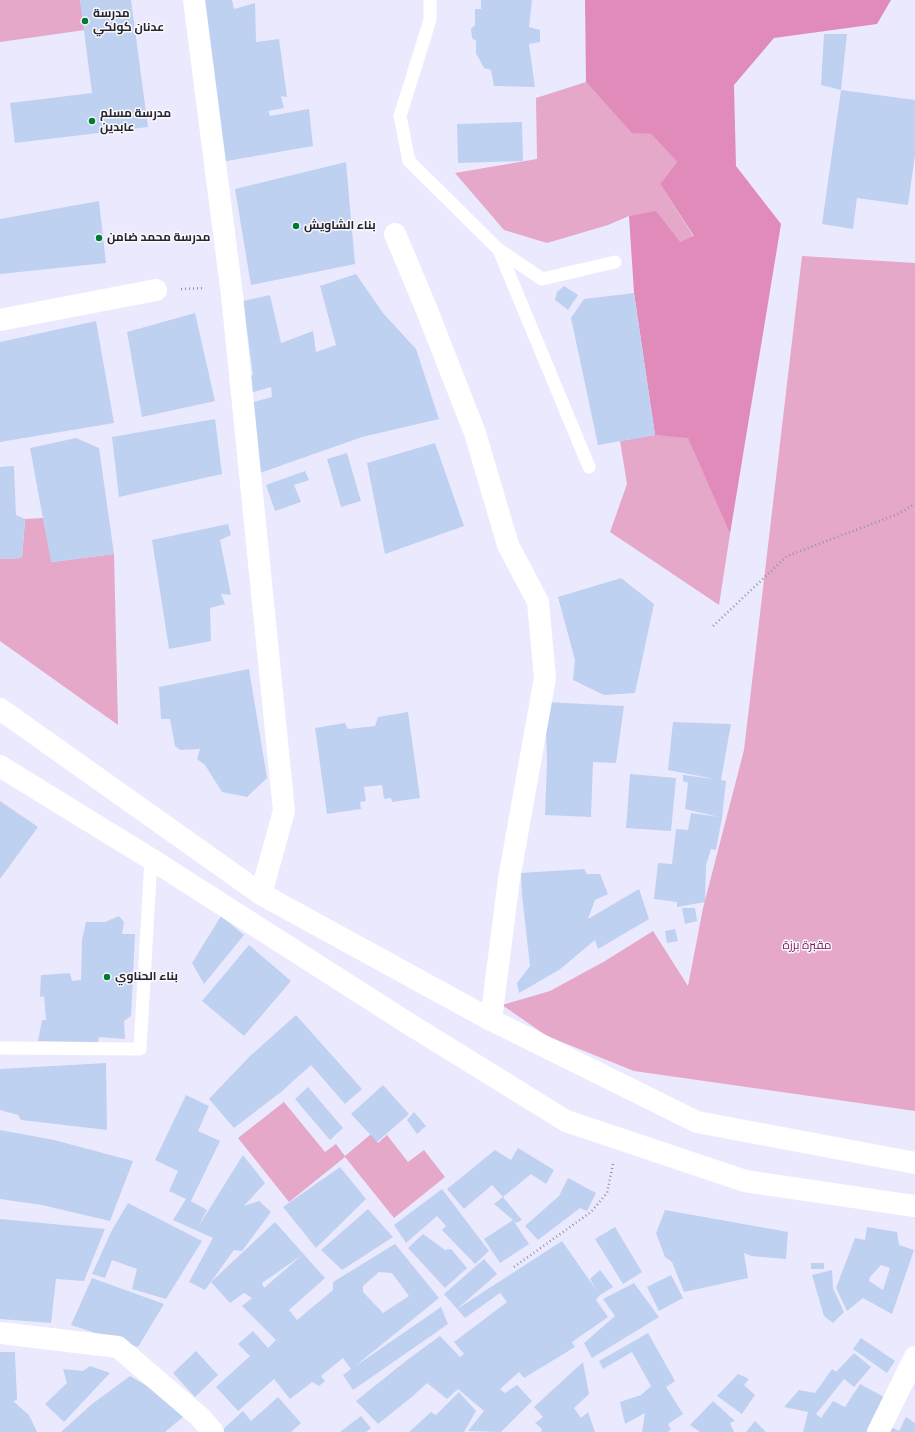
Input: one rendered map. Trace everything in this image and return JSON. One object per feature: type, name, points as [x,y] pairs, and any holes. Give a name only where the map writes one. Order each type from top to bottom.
[{"type":"street","points":[[194,0],[232,295],[284,811],[261,894]]},
{"type":"street","points":[[395,234],[475,433],[508,545],[538,602],[545,678],[509,879],[491,1020]]},
{"type":"street","points":[[0,320],[156,290]]},
{"type":"street","points":[[0,709],[261,894],[491,1020],[697,1122],[915,1163]]},
{"type":"street","points":[[0,766],[151,859],[406,1022],[566,1121],[746,1181],[915,1206]]},
{"type":"street","points":[[0,1333],[118,1347],[200,1417],[213,1432]]},
{"type":"street","points":[[878,1432],[915,1357]]},
{"type":"lane","points":[[430,0],[430,20],[400,116],[410,161],[499,250],[542,279],[616,262]]},
{"type":"lane","points":[[499,250],[589,466]]},
{"type":"lane","points":[[0,1048],[140,1049],[151,859]]},
{"type":"path","points":[[156,290],[202,288],[232,295]]},
{"type":"path","points":[[713,626],[787,556],[898,514],[915,504]]},
{"type":"path","points":[[514,1267],[591,1212],[607,1194],[618,1138]]},
{"type":"green space","points":[[0,0],[80,0],[85,30],[0,42]]},
{"type":"green space","points":[[586,82],[632,132],[651,134],[677,162],[660,184],[694,237],[680,242],[629,216],[608,225],[547,243],[504,230],[455,173],[537,159],[536,98]]},
{"type":"green space","name":"مقبرة برزة","points":[[802,256],[915,263],[915,1111],[634,1071],[547,1036],[502,1005],[550,991],[605,961],[653,931],[688,986],[703,908],[744,750]]},
{"type":"green space","points":[[655,435],[688,437],[730,534],[719,605],[610,532],[627,484],[620,441]]},
{"type":"green space","points":[[43,518],[52,562],[114,554],[118,725],[0,641],[0,559],[22,558],[25,519]]},
{"type":"green space","points":[[284,1102],[325,1152],[336,1144],[345,1156],[371,1134],[378,1143],[387,1135],[408,1162],[424,1150],[445,1177],[394,1218],[345,1157],[289,1202],[238,1138]]},
{"type":"shaded area","points":[[585,0],[891,0],[877,24],[774,38],[734,85],[736,166],[781,224],[730,534],[688,438],[655,435],[634,293],[629,216],[656,211],[680,242],[694,236],[660,184],[677,162],[651,134],[632,133],[586,82]]},
{"type":"building","points":[[80,0],[131,0],[148,127],[15,143],[10,103],[92,93]]},
{"type":"building","points":[[200,0],[232,0],[234,9],[255,3],[256,42],[279,39],[287,97],[281,96],[284,108],[268,111],[270,116],[309,109],[313,146],[221,162]]},
{"type":"building","points":[[481,0],[532,0],[529,27],[540,30],[540,42],[529,44],[535,87],[494,86],[491,70],[484,68],[476,53],[476,41],[472,38],[471,29],[475,25],[475,9],[481,9]]},
{"type":"building","points":[[824,34],[847,34],[841,90],[821,85]]},
{"type":"building","points":[[841,90],[915,100],[915,155],[908,205],[857,198],[853,229],[822,224]]},
{"type":"building","points":[[522,122],[523,161],[458,163],[457,124]]},
{"type":"building","name":"بناء الشاويش","points":[[346,162],[355,264],[251,285],[235,189]]},
{"type":"building","points":[[99,201],[106,263],[0,274],[0,219]]},
{"type":"building","points":[[356,274],[383,313],[416,349],[439,419],[362,437],[260,473],[250,403],[272,397],[271,387],[250,393],[245,377],[253,375],[243,301],[270,295],[281,343],[313,331],[316,352],[336,345],[320,286]]},
{"type":"building","points":[[564,286],[578,295],[568,310],[555,300],[557,292]]},
{"type":"building","points":[[634,293],[655,435],[598,445],[571,318],[584,299]]},
{"type":"building","points":[[195,313],[215,401],[142,417],[127,332]]},
{"type":"building","points":[[96,321],[114,423],[0,442],[0,342]]},
{"type":"building","points":[[215,419],[222,474],[119,497],[112,437]]},
{"type":"building","points":[[76,438],[99,448],[114,554],[51,562],[30,448]]},
{"type":"building","points":[[435,443],[464,526],[385,554],[367,463]]},
{"type":"building","points":[[347,453],[361,501],[341,507],[327,459]]},
{"type":"building","points":[[14,466],[16,515],[25,519],[22,558],[0,559],[0,467]]},
{"type":"building","points":[[305,471],[309,480],[294,485],[301,502],[275,511],[266,485]]},
{"type":"building","points":[[228,524],[231,535],[220,540],[231,595],[221,594],[225,604],[210,608],[211,641],[169,649],[152,540]]},
{"type":"building","points":[[621,578],[654,604],[635,693],[604,695],[573,680],[575,660],[558,597]]},
{"type":"building","points":[[249,669],[267,778],[247,797],[222,792],[205,765],[197,759],[200,749],[180,750],[175,746],[170,719],[161,719],[159,687]]},
{"type":"building","points":[[545,702],[624,706],[616,763],[593,762],[591,817],[545,815],[547,761]]},
{"type":"building","points":[[408,712],[420,798],[392,802],[391,798],[384,799],[382,785],[364,787],[366,801],[360,802],[361,809],[327,814],[315,728],[345,723],[348,729],[375,726],[378,717]]},
{"type":"building","points":[[673,722],[731,724],[721,780],[726,781],[722,818],[716,850],[711,849],[706,865],[705,902],[677,907],[677,902],[654,899],[658,863],[672,864],[676,829],[688,830],[691,813],[719,817],[685,809],[688,783],[683,781],[683,775],[715,779],[668,770]]},
{"type":"building","points":[[630,774],[676,778],[671,831],[626,828]]},
{"type":"building","points":[[0,801],[38,827],[0,879]]},
{"type":"building","points":[[584,869],[587,874],[600,874],[608,894],[595,900],[588,919],[639,889],[649,919],[598,949],[595,940],[559,970],[519,993],[517,983],[530,966],[521,873]]},
{"type":"building","points":[[682,908],[695,908],[697,921],[685,924]]},
{"type":"building","name":"بناء الحناوي","points":[[119,916],[124,922],[122,934],[135,934],[131,1016],[124,1021],[125,1039],[99,1037],[98,1042],[38,1041],[42,1020],[46,1020],[44,996],[40,997],[41,975],[70,973],[72,981],[81,980],[82,940],[86,922],[105,922]]},
{"type":"building","points":[[221,916],[244,935],[204,984],[192,963]]},
{"type":"building","points":[[675,929],[678,941],[667,943],[665,931]]},
{"type":"building","points":[[249,945],[291,981],[244,1036],[202,1001]]},
{"type":"building","points":[[296,1015],[362,1089],[345,1104],[311,1065],[281,1092],[234,1128],[209,1099],[249,1057]]},
{"type":"building","points":[[106,1063],[107,1130],[21,1120],[18,1115],[0,1110],[0,1069]]},
{"type":"building","points":[[383,1085],[409,1114],[377,1142],[351,1114]]},
{"type":"building","points":[[308,1087],[343,1128],[330,1140],[295,1099]]},
{"type":"building","points":[[186,1095],[209,1106],[198,1131],[220,1141],[191,1201],[207,1210],[198,1227],[243,1155],[265,1183],[244,1206],[259,1201],[271,1212],[242,1251],[234,1250],[205,1290],[189,1282],[213,1238],[173,1220],[186,1199],[169,1191],[178,1171],[155,1160]]},
{"type":"building","points":[[414,1112],[426,1126],[417,1134],[407,1120]]},
{"type":"building","points":[[0,1130],[54,1140],[133,1161],[110,1221],[42,1205],[0,1199]]},
{"type":"building","points":[[518,1148],[554,1170],[546,1184],[531,1174],[503,1197],[492,1185],[464,1209],[447,1189],[495,1150],[511,1160]]},
{"type":"building","points":[[340,1167],[366,1199],[316,1248],[283,1207]]},
{"type":"building","points":[[568,1178],[596,1193],[587,1211],[580,1208],[538,1240],[525,1226],[559,1196]]},
{"type":"building","points":[[442,1189],[489,1251],[475,1264],[442,1230],[446,1226],[437,1216],[406,1243],[394,1225]]},
{"type":"building","points":[[503,1197],[522,1220],[516,1223],[494,1204]]},
{"type":"building","points":[[128,1203],[202,1241],[166,1299],[132,1289],[137,1269],[112,1260],[105,1278],[92,1274],[112,1230]]},
{"type":"building","points":[[368,1209],[393,1237],[342,1270],[321,1250]]},
{"type":"building","points":[[665,1210],[788,1232],[786,1259],[751,1256],[744,1253],[748,1278],[684,1292],[672,1262],[665,1257],[656,1233]]},
{"type":"building","points":[[0,1219],[105,1229],[84,1281],[56,1279],[51,1323],[0,1319]]},
{"type":"building","points":[[513,1220],[529,1244],[500,1263],[484,1239]]},
{"type":"building","points":[[275,1222],[325,1278],[289,1310],[297,1320],[333,1290],[333,1282],[395,1244],[439,1298],[354,1367],[441,1307],[448,1324],[353,1390],[343,1375],[351,1369],[343,1358],[321,1376],[325,1381],[319,1386],[312,1382],[290,1399],[274,1379],[238,1411],[216,1387],[250,1356],[238,1344],[253,1331],[268,1348],[276,1340],[242,1306],[252,1298],[244,1293],[230,1303],[211,1282]],"holes":[[[302,1255],[264,1288],[262,1283]],[[379,1272],[392,1273],[409,1296],[383,1313],[363,1292],[363,1286]]]},
{"type":"building","points":[[615,1227],[642,1272],[623,1284],[595,1239]]},
{"type":"building","points":[[867,1227],[897,1232],[899,1245],[914,1250],[892,1314],[863,1298],[847,1311],[836,1288],[855,1238],[865,1240]],"holes":[[[881,1265],[890,1268],[883,1290],[869,1281],[870,1277]]]},
{"type":"building","points":[[423,1234],[445,1250],[451,1249],[467,1268],[445,1288],[408,1248]]},
{"type":"building","points":[[562,1241],[597,1291],[590,1279],[600,1270],[613,1287],[600,1295],[596,1300],[608,1317],[572,1342],[575,1347],[524,1378],[519,1372],[500,1389],[505,1393],[517,1385],[532,1401],[501,1432],[468,1431],[484,1411],[458,1389],[447,1399],[427,1383],[378,1424],[356,1401],[407,1360],[440,1336],[460,1357],[464,1354],[454,1342],[507,1302],[500,1293],[465,1318],[457,1309]]},
{"type":"building","points":[[484,1259],[497,1274],[457,1309],[444,1294]]},
{"type":"building","points":[[811,1263],[824,1263],[824,1269],[811,1269]]},
{"type":"building","points":[[832,1270],[833,1288],[844,1312],[833,1323],[824,1316],[812,1275]]},
{"type":"building","points":[[671,1275],[683,1298],[659,1311],[647,1287]]},
{"type":"building","points":[[92,1278],[164,1304],[138,1347],[71,1325]]},
{"type":"building","points":[[634,1283],[659,1317],[592,1358],[584,1343],[615,1316],[603,1299]]},
{"type":"building","points":[[648,1333],[675,1381],[666,1387],[683,1414],[668,1424],[671,1429],[668,1432],[642,1432],[645,1413],[625,1424],[620,1402],[641,1395],[651,1386],[632,1352],[603,1369],[599,1361]]},
{"type":"building","points":[[861,1338],[895,1361],[887,1373],[853,1349]]},
{"type":"building","points":[[196,1351],[218,1375],[195,1397],[173,1373]]},
{"type":"building","points":[[0,1352],[15,1352],[17,1400],[13,1401],[29,1415],[37,1432],[0,1432]]},
{"type":"building","points":[[854,1353],[871,1367],[854,1387],[844,1379],[816,1414],[821,1418],[833,1401],[845,1407],[860,1384],[884,1397],[868,1432],[803,1432],[808,1412],[784,1407],[799,1390],[815,1393],[832,1369],[836,1372]]},
{"type":"building","points":[[583,1362],[589,1394],[574,1408],[581,1418],[588,1412],[595,1432],[541,1432],[542,1429],[535,1423],[543,1417],[534,1407]]},
{"type":"building","points":[[90,1366],[110,1373],[64,1422],[45,1404],[67,1383],[63,1369],[83,1371]]},
{"type":"building","points":[[738,1374],[749,1379],[744,1385],[755,1395],[742,1414],[717,1396]]},
{"type":"building","points":[[130,1376],[159,1393],[183,1417],[165,1432],[61,1432],[92,1404]]},
{"type":"building","points":[[459,1392],[476,1411],[464,1432],[409,1432],[431,1412],[436,1415]]},
{"type":"building","points":[[278,1397],[301,1423],[291,1432],[220,1432],[243,1411],[251,1421]]},
{"type":"building","points":[[713,1401],[735,1421],[730,1423],[734,1432],[700,1432],[690,1425]]},
{"type":"building","points":[[361,1416],[371,1428],[366,1432],[340,1432]]},
{"type":"building","points":[[906,1417],[915,1423],[915,1432],[884,1432],[887,1425],[899,1431]]},
{"type":"building","points":[[755,1421],[766,1432],[746,1432]]},
{"type":"place","name":"مدرسة عدنان كولكي","points":[[85,21]]},
{"type":"place","name":"مدرسة مسلم عابدين","points":[[92,121]]},
{"type":"place","name":"بناء الشاويش","points":[[296,226]]},
{"type":"place","name":"مدرسة محمد ضامن","points":[[99,238]]},
{"type":"place","name":"بناء الحناوي","points":[[107,977]]}]
